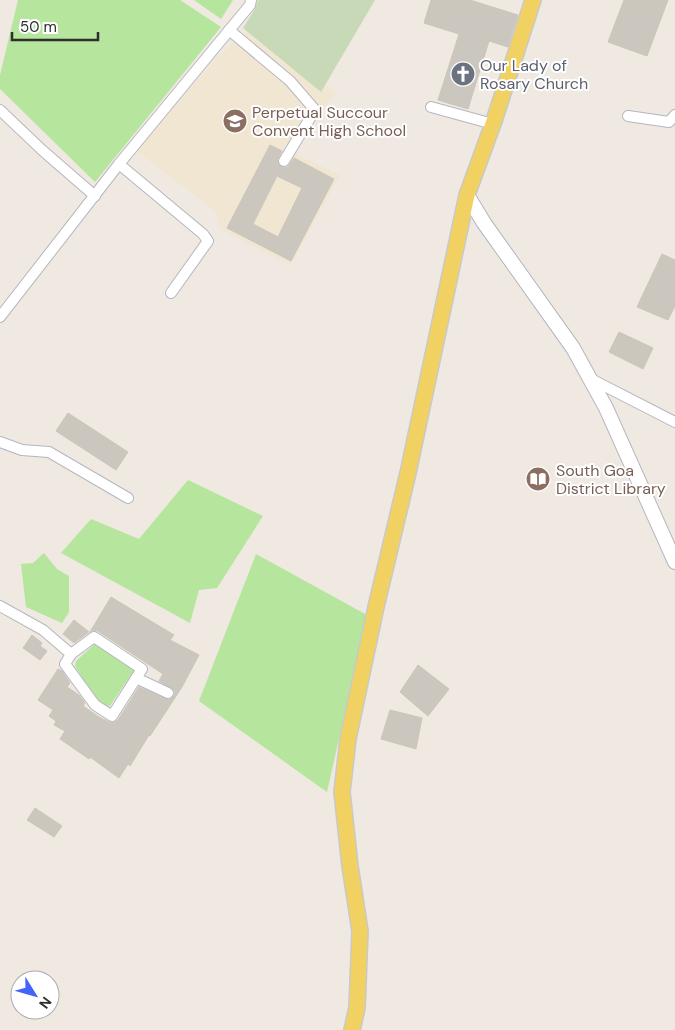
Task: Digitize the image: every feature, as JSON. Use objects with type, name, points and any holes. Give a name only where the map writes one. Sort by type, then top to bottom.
[{"type":"main road","points":[[352,1030],[357,1008],[360,931],[350,866],[342,792],[348,739],[410,463],[467,195],[493,124],[533,0]]},
{"type":"street","points":[[0,317],[119,164],[250,5],[251,0]]},
{"type":"street","points":[[229,30],[290,81],[314,110],[284,161]]},
{"type":"street","points":[[431,107],[493,124]]},
{"type":"street","points":[[0,110],[95,196]]},
{"type":"street","points":[[628,116],[669,122],[675,115]]},
{"type":"street","points":[[119,164],[208,240],[171,292]]},
{"type":"street","points":[[467,195],[484,223],[573,348],[606,408],[675,562]]},
{"type":"street","points":[[589,378],[675,422]]},
{"type":"street","points":[[0,442],[22,450],[50,452],[128,498]]},
{"type":"street","points":[[0,606],[43,630],[71,654]]},
{"type":"street","points":[[94,637],[142,669],[112,716],[95,705],[65,664],[71,654],[94,637]]},
{"type":"street","points":[[136,678],[168,693]]},
{"type":"shaded area","name":"Perpetual Succour Convent High School","points":[[248,29],[336,93],[283,148],[340,175],[291,265],[220,229],[217,212],[135,150],[216,59]]},
{"type":"green space","points":[[18,0],[180,0],[221,27],[95,182],[0,89],[0,75]]},
{"type":"green space","points":[[194,0],[233,0],[221,19]]},
{"type":"green space","points":[[258,0],[375,0],[321,92],[243,28],[255,9]]},
{"type":"green space","points":[[188,480],[263,516],[217,588],[199,590],[190,623],[61,553],[91,519],[139,539]]},
{"type":"green space","points":[[44,553],[57,569],[69,576],[69,612],[62,623],[26,607],[21,564],[33,563]]},
{"type":"green space","points":[[256,554],[367,615],[327,792],[199,701]]},
{"type":"green space","points":[[97,642],[135,669],[109,707],[97,703],[75,666],[76,661]]},
{"type":"building","name":"Our Lady of Rosary Church","points":[[431,0],[470,0],[518,15],[508,47],[489,41],[468,109],[438,100],[459,34],[424,23]]},
{"type":"building","points":[[624,0],[668,0],[647,56],[608,42]]},
{"type":"building","points":[[270,145],[282,151],[277,160],[281,167],[288,167],[294,158],[334,179],[291,261],[227,228]],"holes":[[[277,176],[302,188],[278,237],[253,224]]]},
{"type":"building","points":[[662,254],[675,260],[675,306],[668,320],[637,307]]},
{"type":"building","points":[[619,332],[653,348],[643,369],[609,352]]},
{"type":"building","points":[[68,413],[128,452],[116,470],[56,431]]},
{"type":"building","points":[[111,597],[174,635],[170,640],[199,655],[182,687],[130,766],[128,764],[119,778],[90,757],[89,759],[60,739],[65,731],[54,725],[56,721],[49,716],[53,710],[38,700],[58,669],[62,671],[70,683],[67,687],[79,695],[85,703],[83,706],[111,723],[118,720],[139,687],[169,700],[174,696],[175,692],[173,689],[159,681],[163,674],[98,631],[93,630],[90,632]]},
{"type":"building","points":[[74,620],[89,632],[74,643],[63,634]]},
{"type":"building","points":[[32,635],[42,643],[40,646],[47,651],[40,660],[23,648]]},
{"type":"building","points":[[418,665],[449,689],[428,716],[400,692]]},
{"type":"building","points":[[390,710],[422,718],[416,749],[381,739]]},
{"type":"building","points":[[35,808],[62,826],[54,837],[27,820]]},
{"type":"place","name":"Our Lady of Rosary Church","points":[[463,74]]},
{"type":"place","name":"Perpetual Succour Convent High School","points":[[235,121]]},
{"type":"place","name":"South Goa District Library","points":[[538,479]]}]
